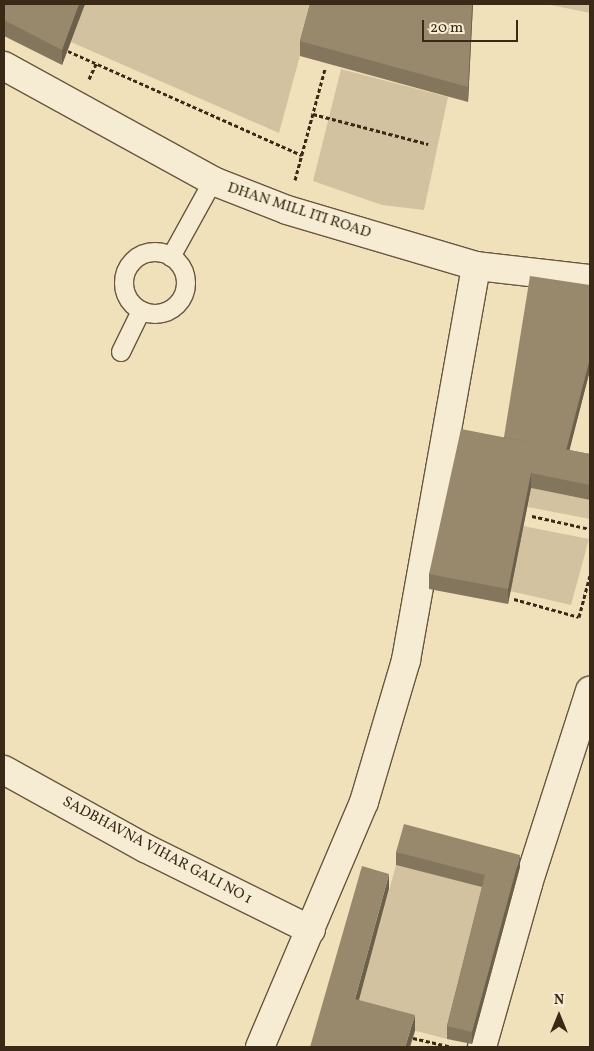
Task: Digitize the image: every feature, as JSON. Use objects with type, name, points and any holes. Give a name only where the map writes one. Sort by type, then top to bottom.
[{"type":"street","name":"DHAN MILL ITI ROAD","points":[[4,66],[213,181],[287,210],[476,266],[590,279]]},
{"type":"street","points":[[260,1047],[364,802],[406,660],[476,266]]},
{"type":"street","points":[[482,1047],[528,884],[590,691]]},
{"type":"street","name":"SADBHAVNA VIHAR GALI NO 1","points":[[4,770],[145,848],[311,930]]},
{"type":"lane","points":[[171,257],[213,181]]},
{"type":"lane","points":[[162,253],[171,257],[184,273],[186,283],[179,303],[162,313],[141,311],[127,297],[124,277],[128,268],[134,260],[147,254],[162,253]]},
{"type":"lane","points":[[121,352],[141,311]]},
{"type":"path","points":[[68,50],[302,155]]},
{"type":"path","points":[[287,210],[325,69]]},
{"type":"path","points":[[313,114],[428,144]]},
{"type":"path","points":[[532,516],[590,529]]},
{"type":"path","points":[[514,599],[579,617],[590,575]]},
{"type":"path","points":[[413,1038],[451,1047]]},
{"type":"shaded area","points":[[85,4],[314,4],[279,133],[71,42]]},
{"type":"shaded area","points":[[546,4],[590,4],[590,13]]},
{"type":"shaded area","points":[[341,69],[448,97],[424,210],[382,205],[313,181]]},
{"type":"shaded area","points":[[531,488],[590,500],[590,519],[528,507]]},
{"type":"shaded area","points":[[523,526],[589,539],[571,605],[510,591]]},
{"type":"shaded area","points":[[396,865],[485,887],[447,1039],[355,1015]]},
{"type":"building","points":[[4,4],[79,4],[62,50],[4,20]]},
{"type":"building","points":[[310,4],[472,4],[468,87],[300,41]]},
{"type":"building","points":[[530,276],[590,285],[590,358],[566,450],[504,437]]},
{"type":"building","points":[[461,429],[590,454],[590,485],[531,473],[508,589],[429,574]]},
{"type":"building","points":[[404,824],[520,855],[472,1032],[447,1026],[485,875],[396,852]]},
{"type":"building","points":[[362,866],[389,874],[355,999],[415,1015],[405,1047],[310,1047]]}]
